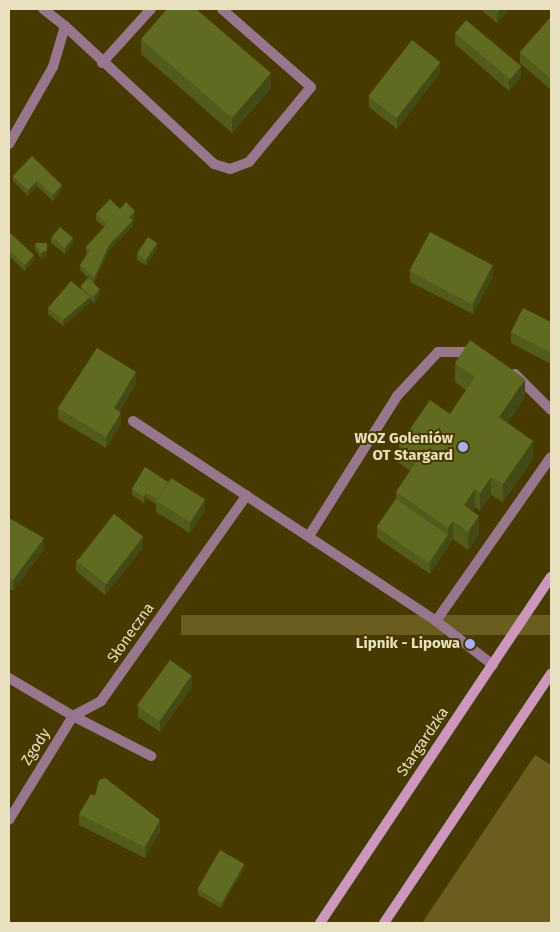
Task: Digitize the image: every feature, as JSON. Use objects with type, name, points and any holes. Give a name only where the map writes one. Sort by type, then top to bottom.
[{"type":"main road","name":"Stargardzka","points":[[320,923],[551,577]]},
{"type":"main road","points":[[384,923],[551,674]]},
{"type":"street","points":[[43,9],[65,26],[102,63],[214,164],[230,169],[249,162],[311,87],[222,9]]},
{"type":"street","points":[[102,63],[151,9]]},
{"type":"street","points":[[9,144],[53,68],[65,26]]},
{"type":"street","points":[[309,536],[397,396],[438,352],[484,352]]},
{"type":"street","points":[[508,368],[531,385],[551,410]]},
{"type":"street","points":[[133,421],[436,621],[493,665]]},
{"type":"street","points":[[436,621],[551,457]]},
{"type":"street","name":"Słoneczna","points":[[73,716],[101,701],[247,495]]},
{"type":"street","points":[[9,678],[73,716],[151,756]]},
{"type":"street","name":"Zgody","points":[[9,820],[73,716]]},
{"type":"shaded area","points":[[181,615],[551,615],[551,635],[181,635]]},
{"type":"shaded area","points":[[535,755],[551,765],[551,923],[422,923]]},
{"type":"building","points":[[167,9],[196,9],[271,73],[232,118],[141,39]]},
{"type":"building","points":[[551,17],[551,79],[520,52]]},
{"type":"building","points":[[466,20],[521,66],[510,79],[455,33]]},
{"type":"building","points":[[412,40],[440,62],[397,118],[368,96]]},
{"type":"building","points":[[32,156],[62,185],[53,195],[37,181],[28,190],[13,176]]},
{"type":"building","points":[[110,199],[120,209],[126,202],[135,211],[129,218],[133,220],[109,245],[94,278],[80,265],[90,251],[86,247],[107,224],[96,214]]},
{"type":"building","points":[[60,227],[73,238],[65,248],[52,237]]},
{"type":"building","points":[[9,232],[34,255],[25,265],[9,250]]},
{"type":"building","points":[[430,232],[493,265],[472,304],[409,271]]},
{"type":"building","points":[[148,237],[157,243],[146,260],[137,254]]},
{"type":"building","points":[[35,243],[47,243],[47,250],[41,253]]},
{"type":"building","points":[[88,278],[100,289],[92,297],[80,286]]},
{"type":"building","points":[[71,281],[90,297],[63,320],[48,308]]},
{"type":"building","points":[[523,308],[551,322],[551,353],[511,332]]},
{"type":"building","name":"WOZ Goleniów OT Stargard","points":[[470,340],[525,379],[499,417],[533,441],[503,484],[491,477],[480,493],[475,489],[464,505],[479,516],[468,532],[453,521],[448,528],[396,492],[418,459],[399,445],[430,400],[450,414],[475,377],[455,363]]},
{"type":"building","points":[[97,348],[136,372],[114,408],[121,413],[106,437],[58,408]]},
{"type":"building","points":[[145,467],[168,482],[157,499],[146,493],[144,497],[132,489]]},
{"type":"building","points":[[171,478],[205,499],[191,522],[157,501]]},
{"type":"building","points":[[396,499],[448,535],[428,563],[376,527]]},
{"type":"building","points":[[114,514],[143,537],[106,584],[77,561]]},
{"type":"building","points":[[9,518],[44,538],[13,580],[9,577]]},
{"type":"building","points":[[170,660],[192,676],[159,721],[137,705]]},
{"type":"building","points":[[105,778],[160,820],[145,847],[79,814],[91,794],[95,796],[99,780]]},
{"type":"building","points":[[220,850],[244,864],[222,903],[198,889]]},
{"type":"place","name":"WOZ Goleniów OT Stargard","points":[[463,447]]},
{"type":"place","name":"Lipnik - Lipowa","points":[[470,644]]}]
